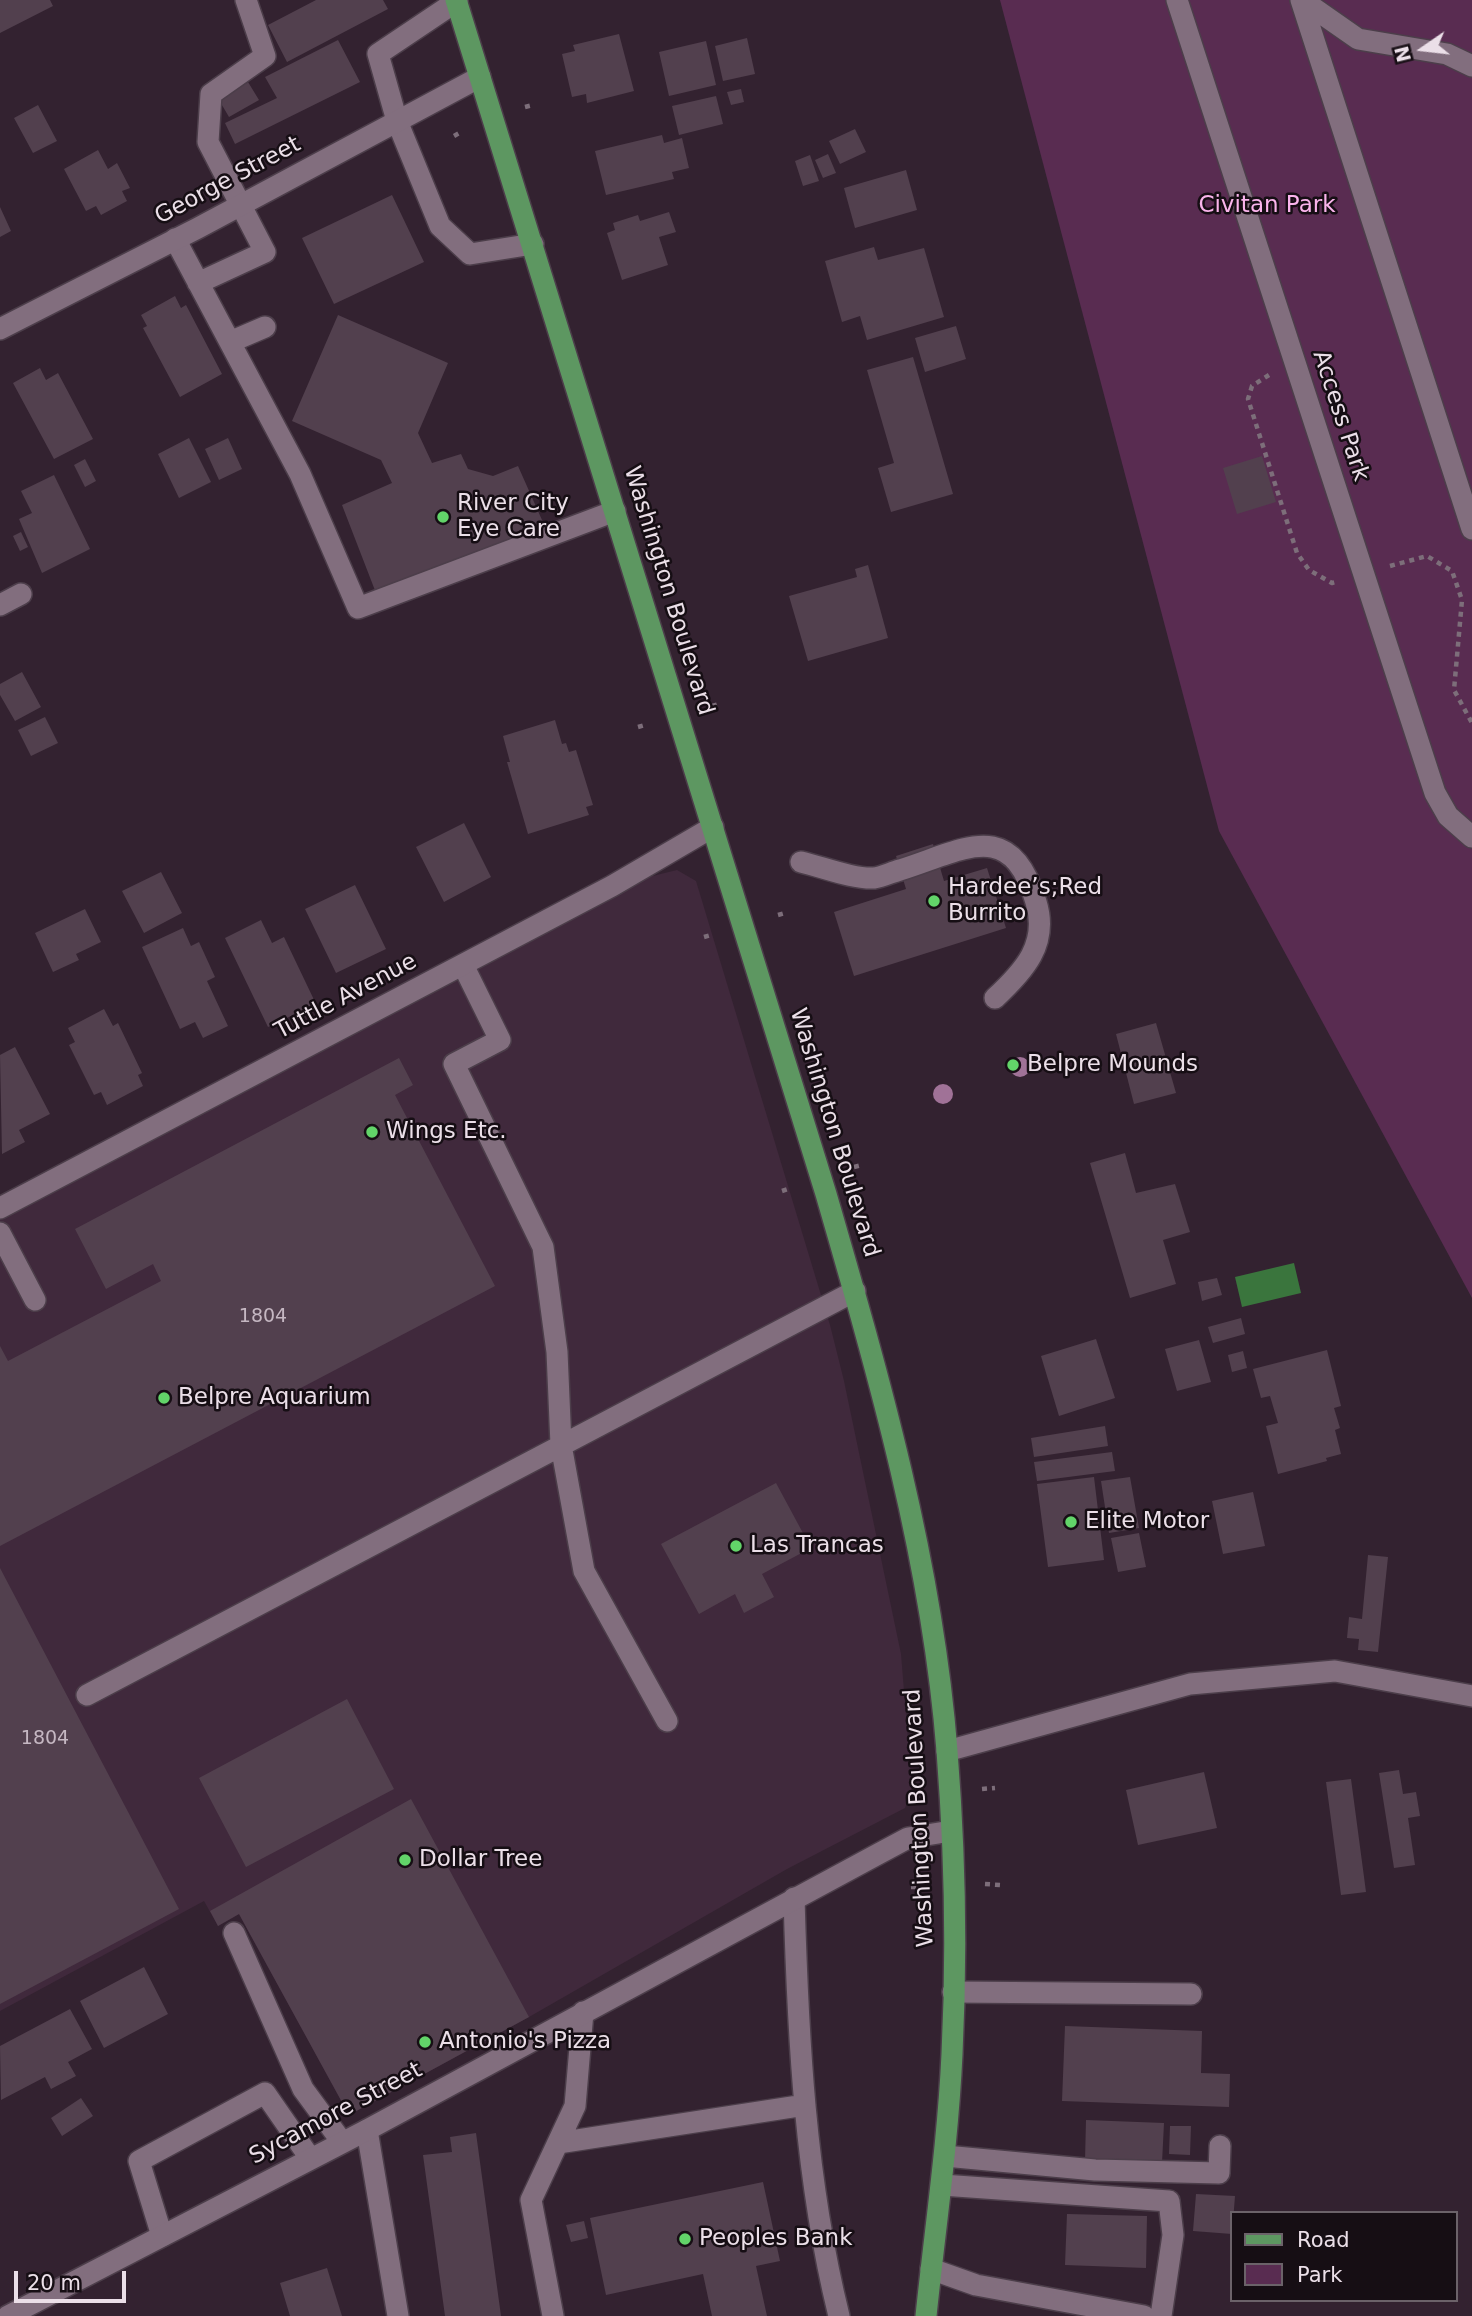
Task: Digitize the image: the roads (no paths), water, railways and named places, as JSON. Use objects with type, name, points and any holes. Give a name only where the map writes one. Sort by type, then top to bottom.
[{"type":"main road","name":"Washington Boulevard","points":[[457,0],[855,1291],[880,1380],[912,1514],[934,1641],[947,1751],[954,1886],[953,2054],[945,2156],[926,2316]]},
{"type":"street","points":[[198,283],[265,252],[208,142],[211,94],[265,56],[246,0]]},
{"type":"street","points":[[457,0],[378,54],[397,121],[440,226],[470,254],[533,244]]},
{"type":"street","name":"Access Park","points":[[1177,0],[1435,793],[1448,816],[1472,837]]},
{"type":"street","points":[[1301,0],[1357,39],[1447,54],[1472,66]]},
{"type":"street","points":[[1301,0],[1472,529]]},
{"type":"street","name":"George Street","points":[[0,329],[480,77]]},
{"type":"street","points":[[175,239],[300,474],[358,608],[615,511]]},
{"type":"street","points":[[230,342],[265,327]]},
{"type":"street","points":[[0,605],[21,594]]},
{"type":"street","name":"Tuttle Avenue","points":[[0,1208],[612,886],[713,827]]},
{"type":"street","points":[[801,862],[875,878],[976,846],[995,845],[1013,855],[1028,875],[1041,919],[1038,945],[1021,973],[995,998]]},
{"type":"street","points":[[463,965],[500,1040],[454,1065],[543,1247],[557,1352],[561,1445],[584,1571],[667,1721]]},
{"type":"street","points":[[0,1233],[35,1300]]},
{"type":"street","points":[[87,1695],[855,1291]]},
{"type":"street","points":[[947,1751],[1190,1684],[1335,1671],[1472,1696]]},
{"type":"street","name":"Sycamore Street","points":[[8,2316],[366,2130],[908,1838],[951,1831]]},
{"type":"street","points":[[794,1898],[799,2061],[827,2269],[839,2316]]},
{"type":"street","points":[[234,1933],[303,2089],[342,2142]]},
{"type":"street","points":[[953,1992],[1191,1994]]},
{"type":"street","points":[[553,2316],[531,2200],[575,2106],[583,2012]]},
{"type":"street","points":[[162,2236],[139,2161],[265,2093],[310,2158]]},
{"type":"street","points":[[558,2143],[805,2105]]},
{"type":"street","points":[[366,2130],[398,2316]]},
{"type":"street","points":[[945,2156],[1095,2170],[1219,2173],[1220,2146]]},
{"type":"street","points":[[942,2185],[1169,2201],[1173,2235],[1161,2316]]},
{"type":"street","points":[[931,2269],[976,2285],[1144,2316]]},
{"type":"place","name":"River City Eye Care","points":[[443,517]]},
{"type":"place","name":"Hardee’s;Red Burrito","points":[[934,901]]},
{"type":"place","name":"Belpre Mounds","points":[[1013,1065]]},
{"type":"place","name":"Wings Etc.","points":[[372,1132]]},
{"type":"place","name":"Belpre Aquarium","points":[[164,1398]]},
{"type":"place","name":"Elite Motor","points":[[1071,1522]]},
{"type":"place","name":"Las Trancas","points":[[736,1546]]},
{"type":"place","name":"Dollar Tree","points":[[405,1860]]},
{"type":"place","name":"Antonio's Pizza","points":[[425,2042]]},
{"type":"place","name":"Peoples Bank","points":[[685,2239]]},
{"type":"park label","name":"Civitan Park","points":[[1267,206]]}]
